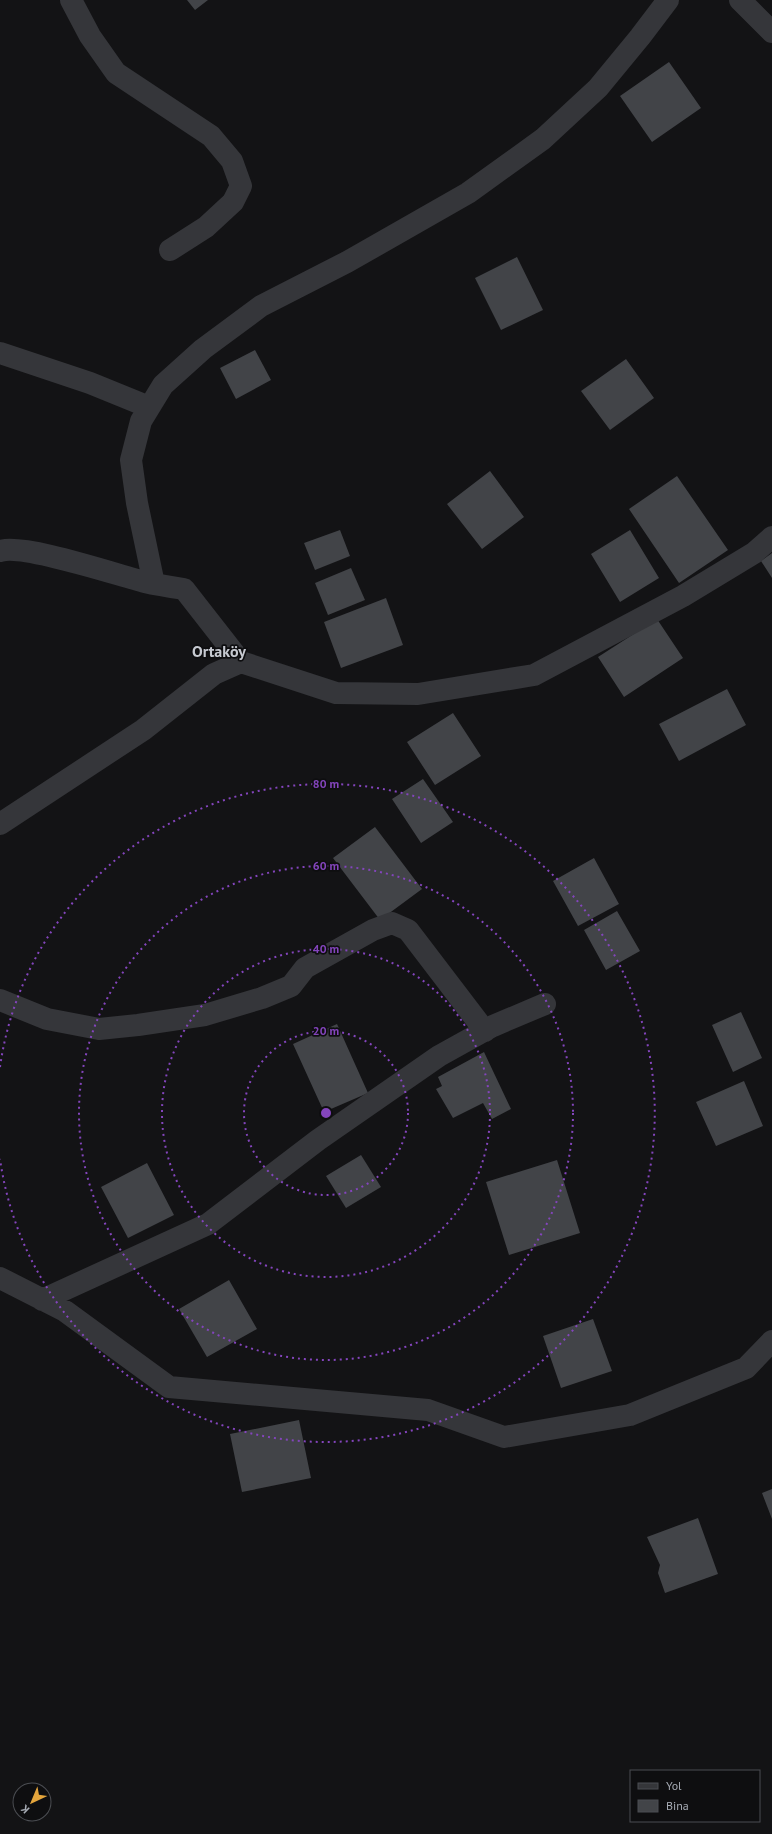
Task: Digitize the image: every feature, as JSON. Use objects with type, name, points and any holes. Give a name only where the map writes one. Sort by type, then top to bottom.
[{"type":"street","points":[[71,0],[90,36],[116,73],[211,136],[232,160],[241,186],[233,202],[206,227],[170,250]]},
{"type":"street","points":[[154,584],[137,502],[131,460],[141,421],[162,384],[203,349],[261,306],[347,262],[468,193],[543,139],[598,88],[668,0]]},
{"type":"street","points":[[740,0],[772,32]]},
{"type":"street","points":[[0,353],[90,383],[149,407]]},
{"type":"street","points":[[0,551],[7,548],[50,556],[154,584],[184,589],[240,662],[336,693],[418,694],[534,675],[683,596],[754,553],[772,537]]},
{"type":"street","points":[[0,824],[143,730],[214,674],[240,662]]},
{"type":"street","points":[[0,1000],[46,1019],[99,1029],[138,1026],[205,1015],[262,998],[291,986],[305,968],[374,930],[392,923],[408,930],[485,1030]]},
{"type":"street","points":[[42,1300],[208,1224],[318,1140],[439,1056],[485,1030],[545,1004]]},
{"type":"street","points":[[0,1278],[65,1311],[169,1388],[428,1410],[504,1437],[630,1415],[746,1368],[772,1341]]},
{"type":"building","points":[[187,0],[208,0],[195,10]]},
{"type":"building","points":[[669,62],[701,108],[652,142],[620,96]]},
{"type":"building","points":[[517,257],[543,310],[501,330],[475,278]]},
{"type":"building","points":[[255,350],[271,380],[236,399],[220,368]]},
{"type":"building","points":[[626,359],[654,398],[610,430],[581,391]]},
{"type":"building","points":[[490,471],[524,517],[482,549],[447,504]]},
{"type":"building","points":[[677,476],[728,550],[679,583],[629,509]]},
{"type":"building","points":[[340,530],[350,556],[315,570],[304,543]]},
{"type":"building","points":[[630,530],[659,578],[620,602],[591,554]]},
{"type":"building","points":[[772,553],[772,578],[761,561]]},
{"type":"building","points":[[351,568],[365,600],[328,615],[315,583]]},
{"type":"building","points":[[386,598],[403,645],[341,668],[324,622]]},
{"type":"building","points":[[657,619],[683,658],[624,697],[598,657]]},
{"type":"building","points":[[727,689],[746,725],[679,761],[659,724]]},
{"type":"building","points":[[453,713],[481,756],[435,785],[407,742]]},
{"type":"building","points":[[423,779],[453,822],[421,843],[392,799]]},
{"type":"building","points":[[375,827],[422,889],[380,920],[333,858]]},
{"type":"building","points":[[594,858],[619,904],[578,926],[553,881]]},
{"type":"building","points":[[617,911],[640,951],[606,970],[584,930]]},
{"type":"building","points":[[741,1012],[762,1058],[733,1072],[712,1025]]},
{"type":"building","points":[[337,1024],[368,1093],[324,1112],[293,1044]]},
{"type":"building","points":[[484,1052],[511,1109],[492,1119],[483,1103],[453,1118],[436,1089],[442,1086],[438,1077]]},
{"type":"building","points":[[744,1081],[763,1126],[716,1146],[696,1102]]},
{"type":"building","points":[[361,1155],[381,1187],[346,1208],[326,1176]]},
{"type":"building","points":[[557,1160],[580,1233],[509,1255],[486,1182]]},
{"type":"building","points":[[147,1163],[174,1215],[128,1238],[101,1187]]},
{"type":"building","points":[[229,1280],[257,1329],[207,1357],[179,1309]]},
{"type":"building","points":[[593,1319],[612,1371],[561,1388],[543,1336]]},
{"type":"building","points":[[299,1420],[311,1478],[242,1492],[230,1434]]},
{"type":"building","points":[[772,1489],[772,1519],[762,1493]]},
{"type":"building","points":[[698,1518],[718,1574],[665,1593],[658,1573],[660,1565],[647,1537]]},
{"type":"district","name":"Ortaköy","points":[[219,651]]}]
